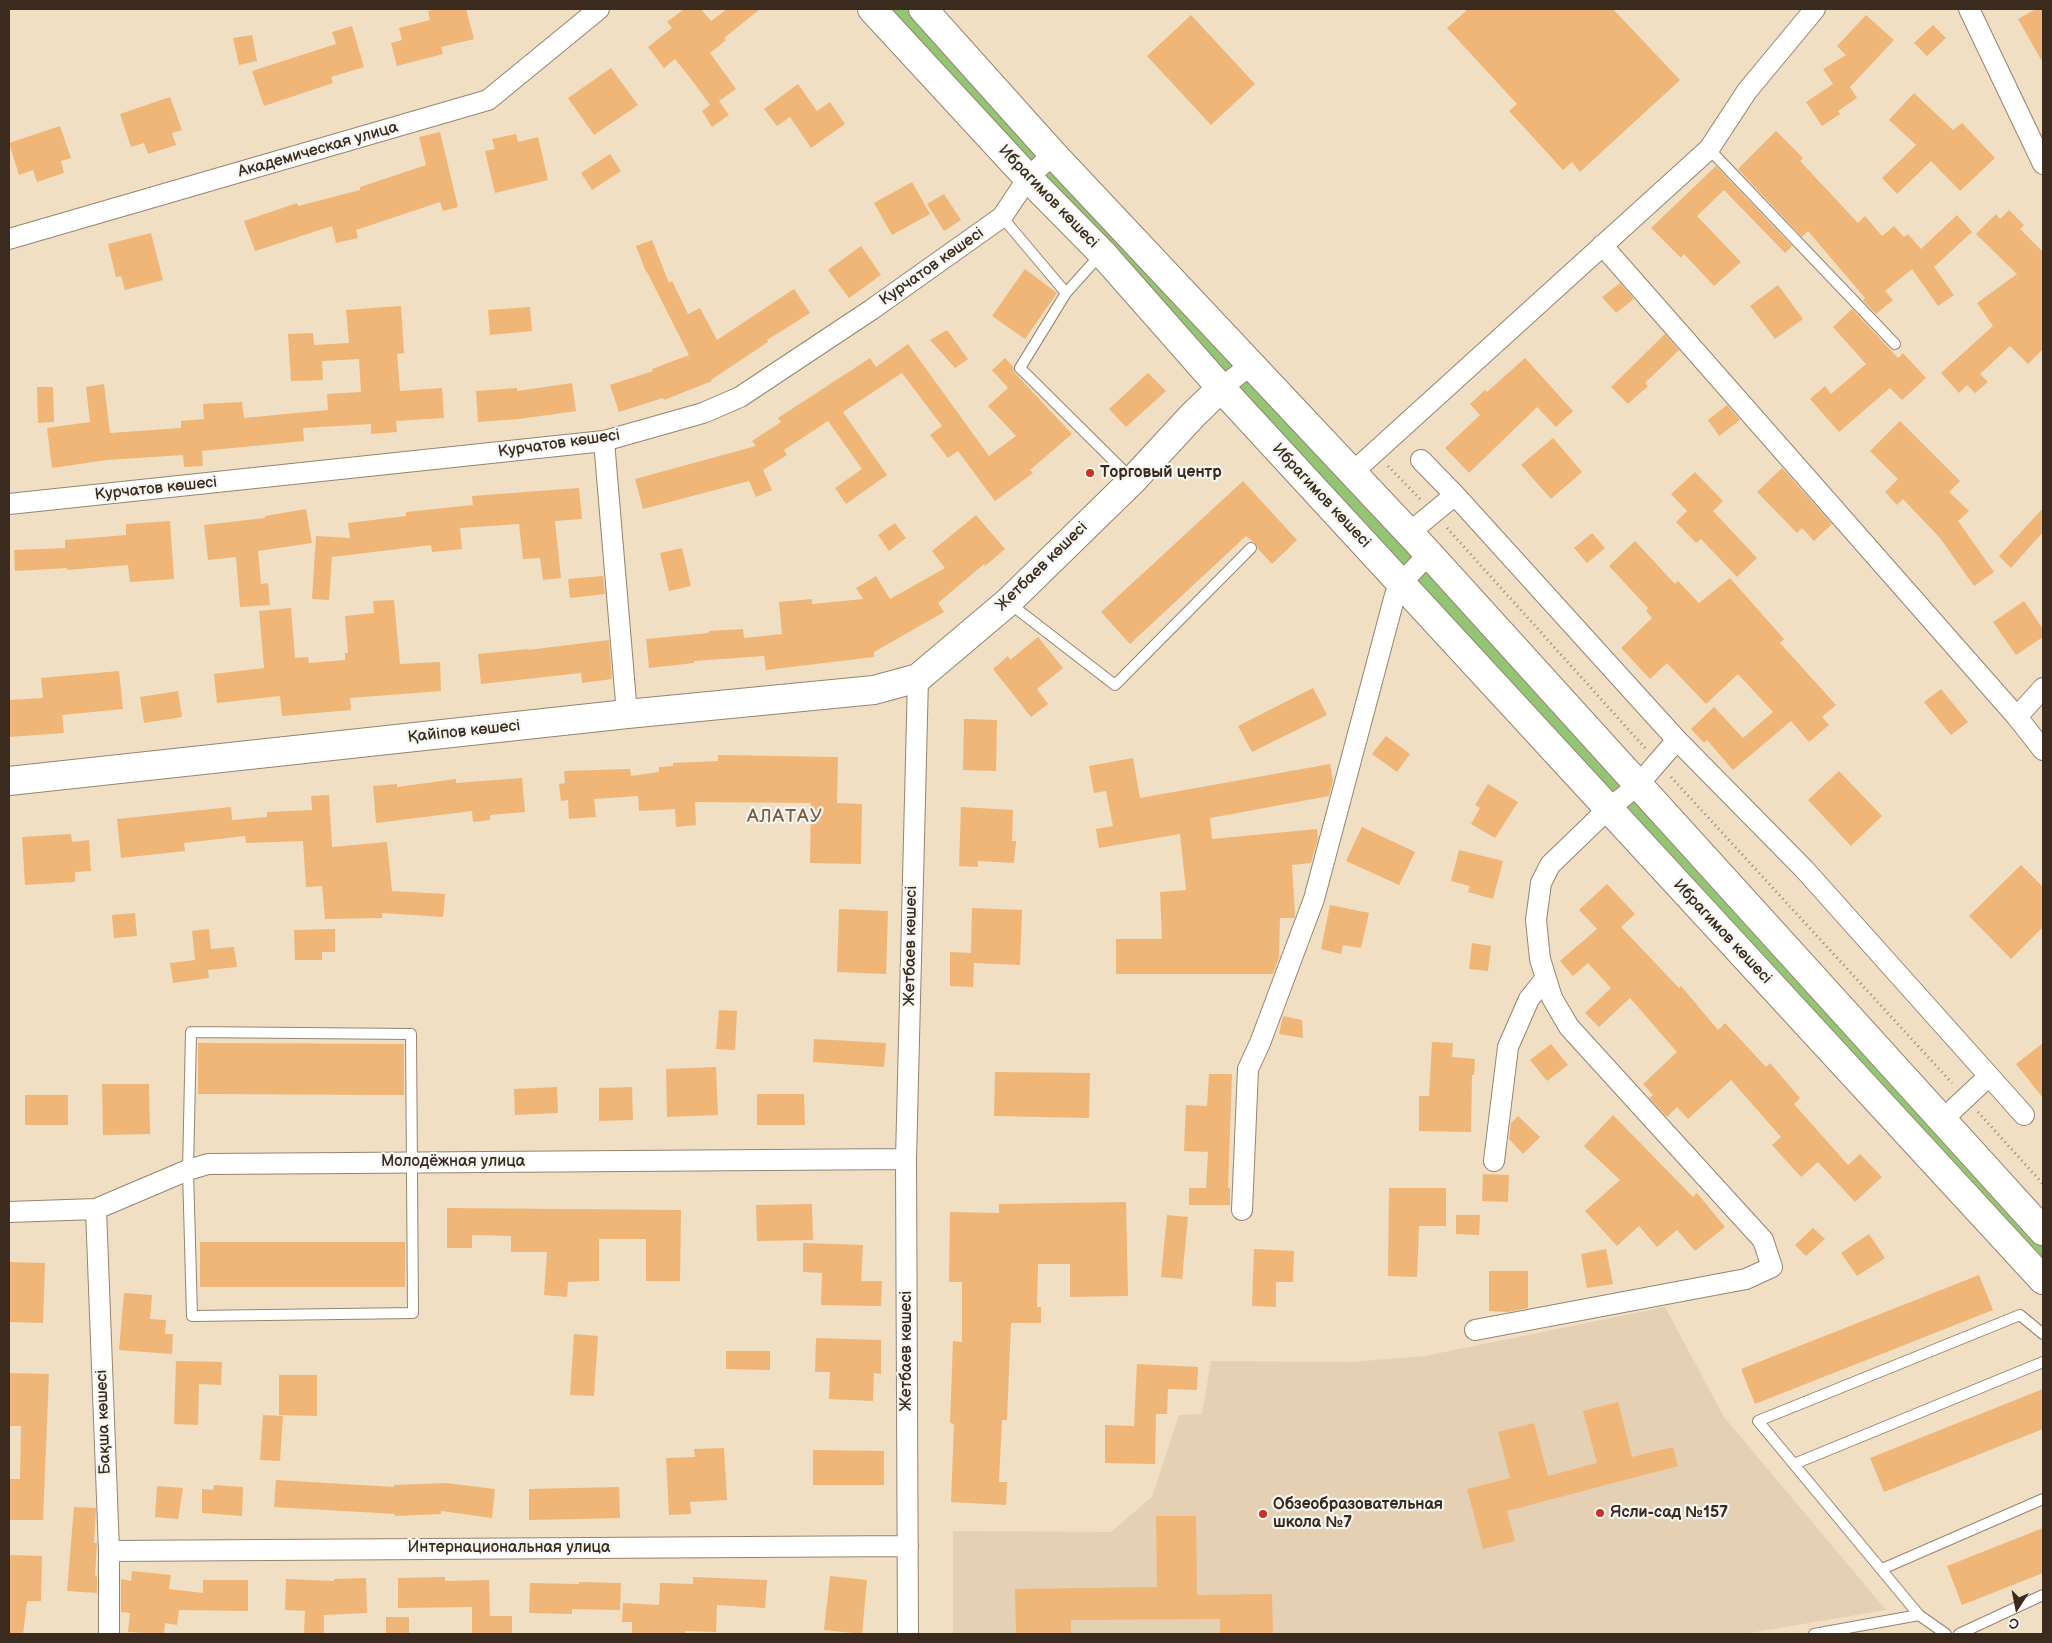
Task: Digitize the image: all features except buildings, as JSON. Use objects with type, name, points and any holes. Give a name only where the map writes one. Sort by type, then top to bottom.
[{"type":"street","name":"Академическая улица","points":[[9,239],[488,100],[600,9]]},
{"type":"street","name":"Ибрагимов көшесі","points":[[872,9],[1028,178],[1102,253],[1221,388],[2043,1280]]},
{"type":"street","name":"Ибрагимов көшесі","points":[[924,9],[1053,154],[1429,554],[1637,786],[2043,1231]]},
{"type":"street","points":[[1353,472],[1709,149],[1747,92],[1815,9]]},
{"type":"street","points":[[1968,9],[2043,164]]},
{"type":"street","name":"Курчатов көшесі","points":[[9,504],[604,441],[703,413],[740,397],[871,310],[1002,217],[1028,178],[1053,154]]},
{"type":"street","points":[[1602,245],[2017,717],[2043,750]]},
{"type":"street","points":[[1221,388],[1252,364]]},
{"type":"street","name":"Жетбаев көшесі","points":[[908,1634],[906,1159],[918,678],[1008,602],[1133,480],[1193,415],[1221,388]]},
{"type":"street","points":[[604,441],[627,714]]},
{"type":"street","points":[[1421,460],[1677,740],[1805,870],[2024,1115]]},
{"type":"street","points":[[1409,533],[1455,495]]},
{"type":"street","points":[[1242,1210],[1248,1069],[1260,1043],[1314,899],[1395,594],[1402,583],[1429,554]]},
{"type":"street","name":"Қайіпов көшесі","points":[[9,781],[627,714],[874,690],[918,678]]},
{"type":"street","points":[[2017,717],[2043,688]]},
{"type":"street","points":[[1475,1330],[1746,1280],[1772,1267],[1763,1240],[1569,1027],[1552,998],[1540,959],[1536,920],[1541,883],[1550,865],[1608,809],[1637,786],[1677,740]]},
{"type":"street","points":[[1494,1161],[1508,1048],[1529,998],[1546,979]]},
{"type":"street","points":[[1942,1120],[1989,1076]]},
{"type":"street","name":"Молодёжная улица","points":[[9,1212],[96,1209],[188,1170],[208,1164],[906,1159]]},
{"type":"street","name":"Бақша көшесі","points":[[96,1209],[109,1551],[109,1634]]},
{"type":"street","name":"Интернациональная улица","points":[[109,1551],[908,1546]]},
{"type":"lane","points":[[1709,149],[1895,344]]},
{"type":"lane","points":[[1002,217],[1066,293]]},
{"type":"lane","points":[[1102,253],[1066,293],[1020,368],[1133,480]]},
{"type":"lane","points":[[1008,602],[1115,685],[1251,548]]},
{"type":"lane","points":[[191,1032],[411,1034],[412,1162],[413,1313],[192,1316],[188,1170],[191,1032]]},
{"type":"lane","points":[[1946,1634],[1919,1614],[1758,1421],[2020,1315],[2043,1334]]},
{"type":"lane","points":[[1794,1464],[2043,1362]]},
{"type":"lane","points":[[1882,1569],[2043,1499]]},
{"type":"lane","points":[[1960,1634],[2043,1595]]},
{"type":"lane","points":[[1814,1634],[1919,1614]]},
{"type":"path","points":[[1375,452],[1434,513],[1657,762],[2043,1184]]},
{"type":"shaded area","points":[[1665,1307],[1724,1417],[1886,1610],[1743,1634],[953,1634],[953,1531],[1111,1532],[1152,1497],[1179,1415],[1202,1414],[1211,1361],[1351,1362],[1425,1356]]},
{"type":"green space","points":[[876,9],[913,9],[1050,154],[1029,174]]},
{"type":"green space","points":[[1053,157],[1246,364],[1224,380],[1032,177]]},
{"type":"green space","points":[[1252,368],[1423,555],[1403,574],[1228,386]]},
{"type":"green space","points":[[1429,559],[2043,1235],[2043,1276],[1407,580]]},
{"type":"place","name":"Торговый центр","points":[[1090,473]]},
{"type":"place","name":"Ясли-сад №157","points":[[1600,1513]]},
{"type":"place","name":"Обзеобразовательная школа №7","points":[[1263,1514]]},
{"type":"district","name":"АЛАТАУ","points":[[785,817]]}]
